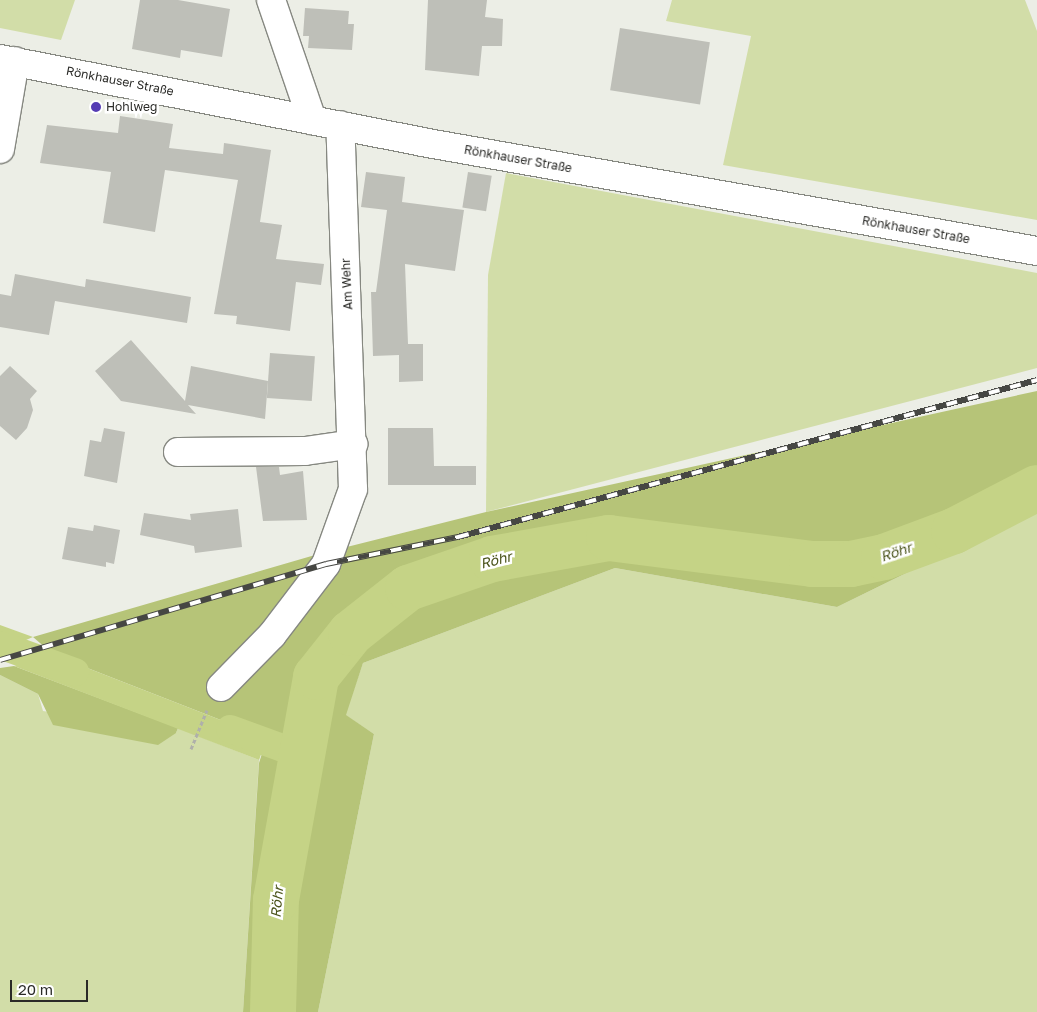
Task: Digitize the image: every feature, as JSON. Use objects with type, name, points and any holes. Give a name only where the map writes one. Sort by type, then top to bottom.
[{"type":"main road","points":[[271,0],[312,120]]},
{"type":"main road","points":[[0,149],[7,60]]},
{"type":"main road","name":"Rönkhauser Straße","points":[[7,60],[312,120],[1037,251]]},
{"type":"main road","name":"Am Wehr","points":[[215,697],[272,635],[326,564],[353,489],[354,444],[340,125]]},
{"type":"main road","points":[[178,452],[304,451],[354,444]]},
{"type":"path","points":[[191,749],[215,697]]},
{"type":"shaded area","points":[[0,0],[75,0],[61,40],[0,28]]},
{"type":"shaded area","points":[[672,0],[1025,0],[1037,31],[1037,220],[723,165],[751,36],[666,21]]},
{"type":"shaded area","points":[[506,173],[1037,273],[1037,368],[486,512],[488,275]]},
{"type":"shaded area","points":[[1037,391],[1037,509],[837,607],[615,568],[363,663],[346,715],[374,734],[318,1012],[243,1012],[259,763],[267,738],[54,655],[33,637],[315,555],[486,512]]},
{"type":"shaded area","points":[[1037,509],[1037,1012],[318,1012],[374,734],[345,715],[363,663],[615,568],[837,607]]},
{"type":"shaded area","points":[[0,625],[33,637],[0,651]]},
{"type":"shaded area","points":[[54,655],[267,738],[259,760],[14,666]]},
{"type":"shaded area","points":[[14,666],[178,728],[176,733],[158,745],[53,725],[38,694],[0,675],[0,668]]},
{"type":"shaded area","points":[[0,675],[38,694],[43,711],[176,733],[178,728],[259,760],[243,1012],[0,1012]]},
{"type":"building","points":[[140,0],[178,0],[230,9],[222,57],[181,50],[180,58],[132,49]]},
{"type":"building","points":[[428,0],[487,0],[485,17],[503,19],[502,46],[482,46],[479,76],[425,70]]},
{"type":"building","points":[[305,8],[349,11],[348,24],[354,24],[352,50],[308,48],[309,36],[303,36]]},
{"type":"building","points":[[620,28],[710,42],[700,104],[610,90]]},
{"type":"building","points":[[120,116],[173,124],[169,148],[223,154],[224,143],[271,150],[260,222],[282,225],[276,259],[324,264],[321,285],[296,282],[290,331],[236,324],[237,316],[214,314],[238,180],[165,170],[155,232],[103,223],[111,172],[40,163],[47,125],[118,133]]},
{"type":"building","points":[[366,172],[405,177],[402,202],[464,210],[455,271],[405,264],[408,344],[423,344],[423,381],[399,382],[399,355],[373,356],[371,292],[376,292],[387,210],[361,207]]},
{"type":"building","points":[[468,172],[492,176],[486,211],[462,208]]},
{"type":"building","points":[[15,274],[85,287],[86,279],[191,297],[187,323],[55,301],[49,335],[0,327],[0,294],[11,296]]},
{"type":"building","points":[[131,340],[185,401],[191,366],[268,381],[265,419],[188,405],[196,414],[121,401],[95,371]]},
{"type":"building","points":[[270,353],[315,356],[312,401],[267,398]]},
{"type":"building","points":[[10,366],[37,391],[30,399],[33,410],[27,428],[16,440],[0,426],[0,376]]},
{"type":"building","points":[[104,428],[125,432],[117,483],[84,476],[90,440],[101,442]]},
{"type":"building","points":[[388,428],[433,428],[434,466],[476,466],[476,485],[388,485]]},
{"type":"building","points":[[256,467],[279,467],[280,475],[303,471],[307,520],[263,521]]},
{"type":"building","points":[[238,509],[242,547],[195,553],[194,546],[140,535],[144,513],[191,520],[190,514]]},
{"type":"building","points":[[94,525],[120,530],[114,564],[106,562],[106,567],[62,559],[68,527],[93,531]]},
{"type":"waterway","name":"Röhr","points":[[273,1012],[276,900],[316,677],[351,633],[408,588],[492,559],[609,538],[812,564],[851,564],[884,557],[954,531],[1037,488]]},
{"type":"waterway","points":[[0,645],[75,672]]},
{"type":"waterway","points":[[230,729],[299,754]]},
{"type":"railway","points":[[0,660],[326,564],[458,537],[1037,380]]},
{"type":"place","name":"Hohlweg","points":[[96,107]]}]
